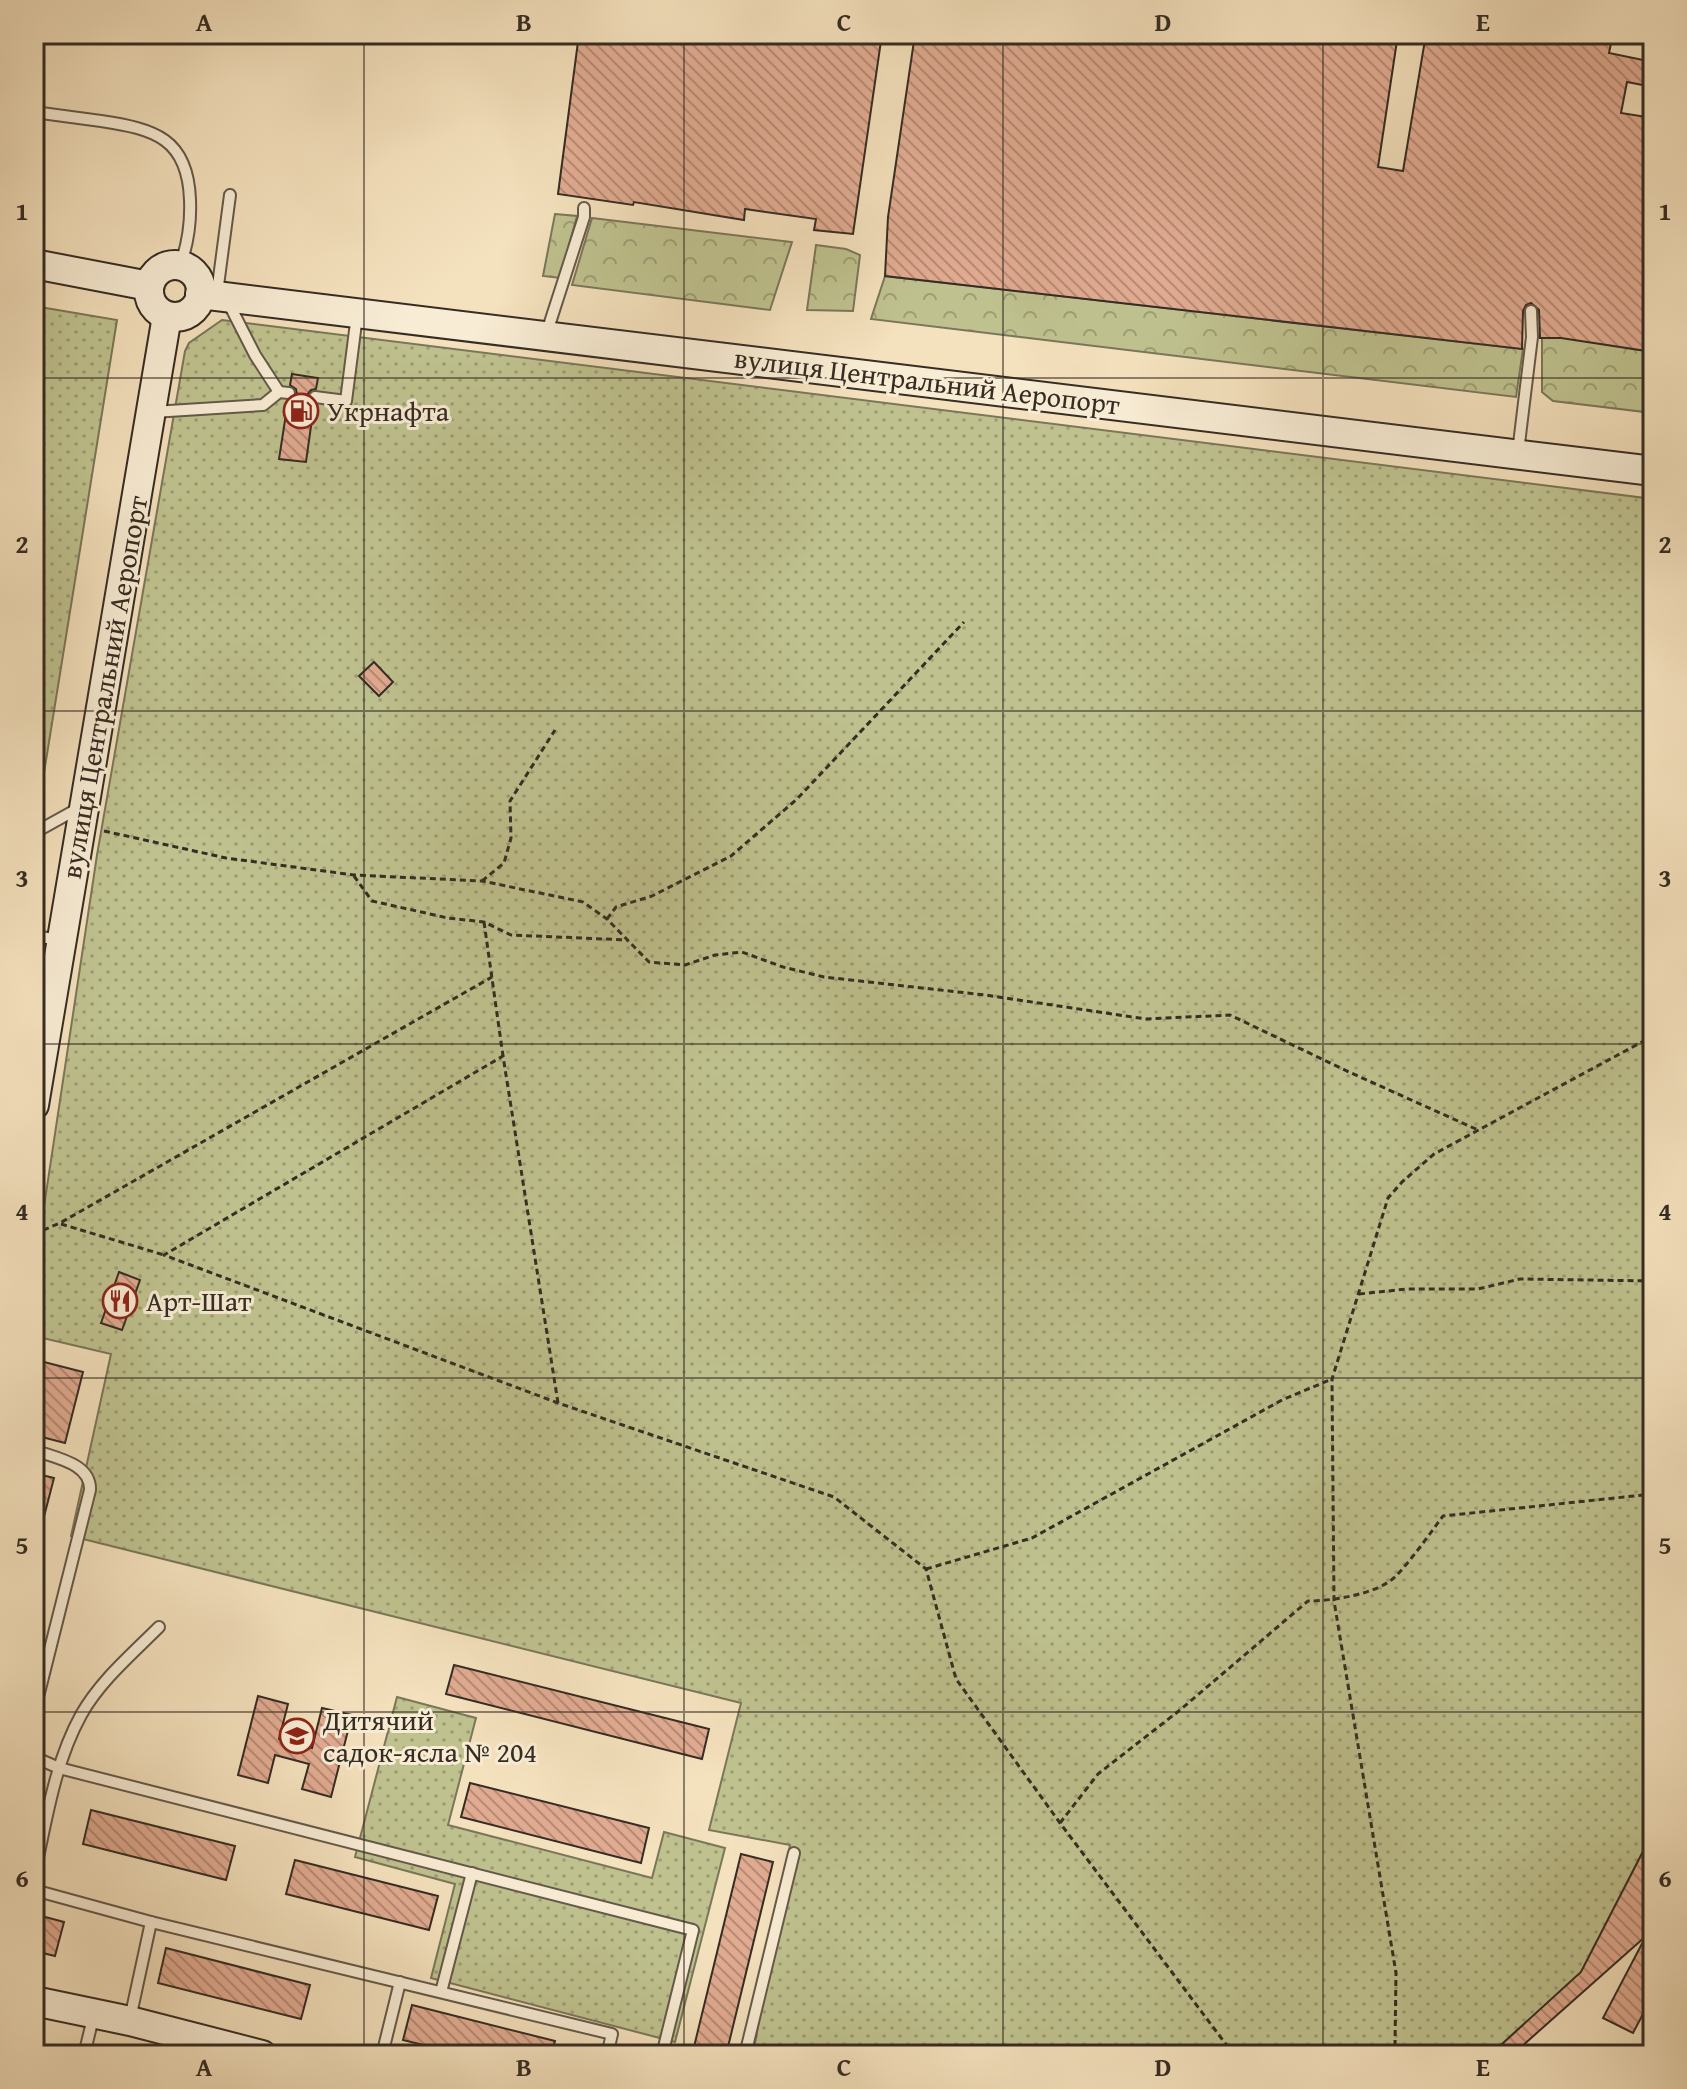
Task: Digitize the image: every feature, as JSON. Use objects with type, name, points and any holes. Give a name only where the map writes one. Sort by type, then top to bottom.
[{"type":"main road","points":[[34,264],[149,286]]},
{"type":"main road","points":[[166,266],[180,266],[191,271],[214,295],[198,302],[186,314],[167,316],[151,302],[149,286],[166,266]]},
{"type":"main road","name":"вулиця Центральний Аеропорт","points":[[214,295],[1653,471]]},
{"type":"main road","name":"вулиця Центральний Аеропорт","points":[[34,1105],[48,938],[82,816],[167,316]]},
{"type":"main road","points":[[34,2001],[130,2021],[262,2055]]},
{"type":"lane","points":[[34,112],[139,127],[171,144],[180,155],[190,186],[191,218],[180,266]]},
{"type":"lane","points":[[151,413],[263,405],[284,393],[214,295],[230,195]]},
{"type":"lane","points":[[546,335],[584,217],[584,208]]},
{"type":"lane","points":[[1518,454],[1532,337],[1531,311]]},
{"type":"lane","points":[[315,397],[346,401],[357,313]]},
{"type":"lane","points":[[34,833],[82,816]]},
{"type":"lane","points":[[34,1450],[84,1469],[91,1479],[34,1713]]},
{"type":"lane","points":[[34,1876],[59,1768],[81,1714],[117,1668],[159,1627]]},
{"type":"lane","points":[[34,1757],[59,1768],[693,1930],[663,2050]]},
{"type":"lane","points":[[745,2055],[794,1853]]},
{"type":"lane","points":[[441,1992],[472,1873]]},
{"type":"lane","points":[[34,1890],[151,1922],[612,2034],[607,2055]]},
{"type":"lane","points":[[130,2021],[151,1922]]},
{"type":"lane","points":[[382,2055],[400,1982]]},
{"type":"lane","points":[[84,2055],[94,2013]]},
{"type":"path","points":[[607,919],[616,907],[652,896],[731,856],[797,799],[964,622]]},
{"type":"path","points":[[482,881],[504,863],[511,838],[510,801],[555,730]]},
{"type":"path","points":[[82,816],[226,858],[354,875],[482,881],[583,902],[607,919],[649,962],[685,965],[715,955],[742,952],[824,977],[985,995],[1146,1019],[1230,1015],[1478,1130]]},
{"type":"path","points":[[354,875],[372,901],[448,918],[484,922],[511,935],[628,940]]},
{"type":"path","points":[[484,922],[558,1403]]},
{"type":"path","points":[[34,1234],[60,1223],[492,977]]},
{"type":"path","points":[[1395,2046],[1396,1973],[1334,1601],[1332,1379],[1388,1198],[1402,1182],[1434,1154],[1653,1036]]},
{"type":"path","points":[[164,1255],[503,1056]]},
{"type":"path","points":[[60,1223],[164,1255],[558,1403],[834,1497],[926,1569],[956,1679],[1234,2055]]},
{"type":"path","points":[[1359,1294],[1407,1289],[1478,1289],[1520,1279],[1653,1281]]},
{"type":"path","points":[[926,1569],[1032,1538],[1282,1400],[1332,1379]]},
{"type":"path","points":[[1060,1823],[1098,1774],[1180,1710],[1308,1601],[1334,1601],[1355,1596],[1394,1579],[1443,1516],[1653,1494]]},
{"type":"path","points":[[663,2050],[702,2055]]},
{"type":"green space","points":[[555,214],[577,216],[560,278],[543,276]]},
{"type":"green space","points":[[592,218],[792,242],[770,310],[572,285]]},
{"type":"green space","points":[[816,245],[846,249],[860,255],[853,311],[807,310]]},
{"type":"green space","points":[[885,276],[1523,349],[1516,397],[871,319]]},
{"type":"green space","points":[[34,306],[117,320],[34,835]]},
{"type":"green space","points":[[222,320],[1653,499],[1653,1832],[1581,1972],[1490,2055],[753,2055],[790,1845],[709,1830],[741,1703],[71,1536],[111,1354],[34,1336],[34,1273],[97,855],[185,351],[189,343]]},
{"type":"green space","points":[[1561,337],[1653,352],[1653,413],[1553,401],[1542,392],[1542,338]]},
{"type":"green space","points":[[397,1697],[476,1718],[448,1825],[652,1878],[664,1832],[725,1848],[675,2042],[431,1978],[455,1884],[355,1857]]},
{"type":"building","points":[[579,34],[882,34],[853,234],[814,230],[816,219],[745,209],[744,220],[634,202],[633,205],[558,194]]},
{"type":"building","points":[[915,34],[1398,34],[1378,167],[1403,171],[1426,34],[1613,34],[1609,53],[1653,62],[1653,87],[1627,82],[1621,113],[1653,118],[1653,352],[1561,338],[1540,338],[1539,310],[1531,303],[1523,311],[1522,349],[885,276],[888,217]]},
{"type":"building","points":[[292,374],[318,378],[316,389],[307,395],[308,401],[314,405],[306,462],[279,459],[288,401],[297,395],[296,389],[290,385]]},
{"type":"building","points":[[374,662],[393,682],[379,696],[359,676]]},
{"type":"building","name":"Арт-Шат","points":[[119,1272],[140,1280],[122,1330],[101,1323]]},
{"type":"building","points":[[44,1362],[83,1372],[65,1443],[34,1435],[34,1399]]},
{"type":"building","points":[[34,1473],[54,1478],[39,1536],[34,1535]]},
{"type":"building","points":[[454,1665],[709,1729],[702,1759],[446,1694]]},
{"type":"building","points":[[258,1696],[288,1704],[279,1739],[312,1748],[322,1708],[352,1715],[331,1797],[302,1789],[309,1764],[275,1755],[268,1783],[238,1775]]},
{"type":"building","points":[[470,1783],[649,1828],[641,1863],[461,1817]]},
{"type":"building","points":[[91,1810],[235,1846],[226,1880],[83,1844]]},
{"type":"building","points":[[1653,1832],[1653,1995],[1633,2033],[1603,2018],[1646,1936],[1512,2055],[1490,2055],[1581,1972]]},
{"type":"building","points":[[741,1854],[773,1862],[726,2055],[692,2055]]},
{"type":"building","points":[[295,1860],[438,1896],[429,1930],[286,1894]]},
{"type":"building","points":[[34,1914],[64,1922],[55,1956],[34,1951]]},
{"type":"building","points":[[166,1948],[310,1985],[301,2019],[158,1983]]},
{"type":"building","points":[[412,2005],[555,2041],[551,2055],[464,2055],[403,2040]]},
{"type":"place","name":"Укрнафта","points":[[301,411]]},
{"type":"place","name":"Арт-Шат","points":[[120,1301]]},
{"type":"place","name":"Дитячий садок-ясла № 204","points":[[297,1736]]}]
